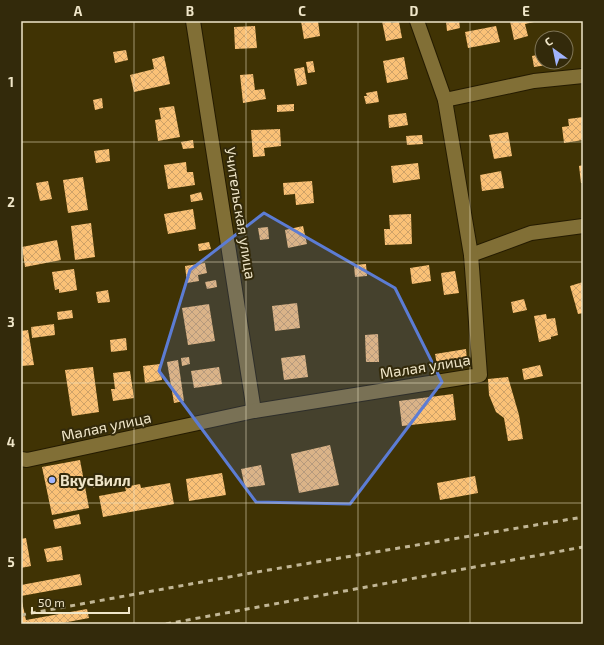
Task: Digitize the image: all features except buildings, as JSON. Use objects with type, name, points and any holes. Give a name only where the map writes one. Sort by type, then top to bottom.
[{"type":"street","name":"Учительская улица","points":[[193,21],[254,411]]},
{"type":"street","name":"Малая улица","points":[[21,459],[27,460],[254,411],[480,375],[471,255],[445,100],[417,21]]},
{"type":"street","points":[[445,100],[534,81],[583,76]]},
{"type":"street","points":[[471,255],[531,233],[583,226]]},
{"type":"highlighted area","points":[[264,213],[395,288],[442,382],[350,504],[256,502],[159,371],[190,270]]},
{"type":"railway","points":[[21,615],[251,573],[583,517]]},
{"type":"railway","points":[[166,624],[583,547]]},
{"type":"place","name":"ВкусВилл","points":[[52,480]]}]
